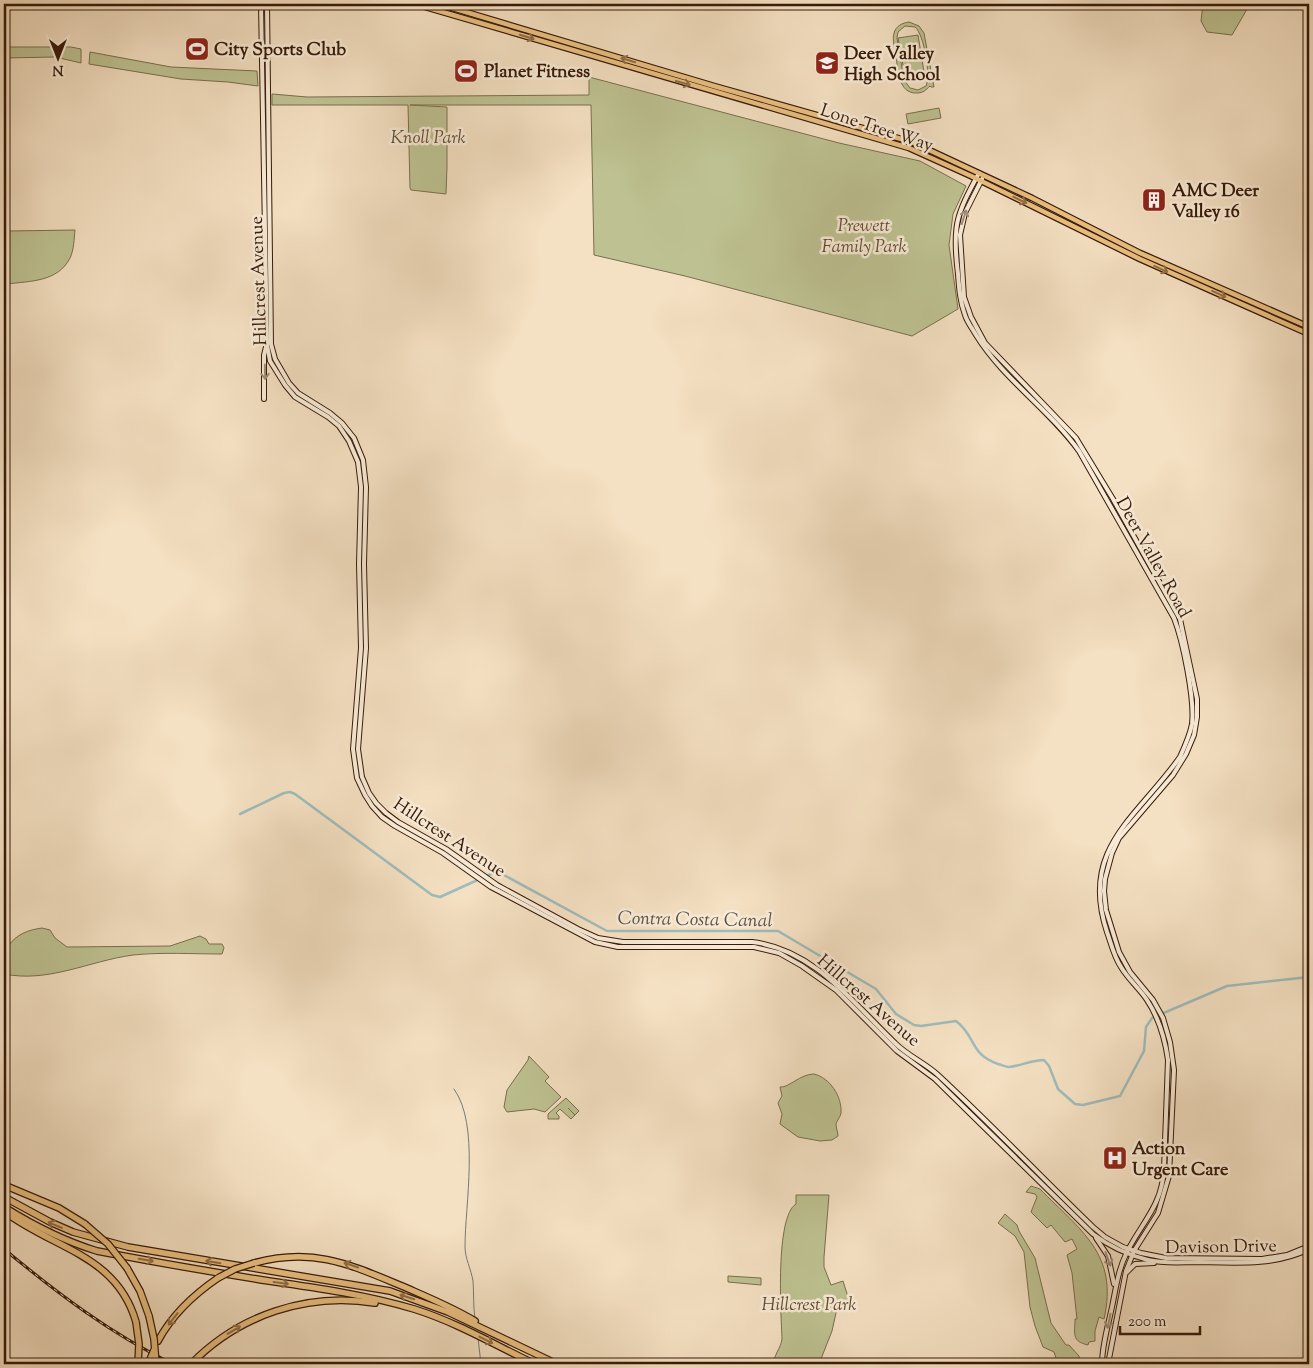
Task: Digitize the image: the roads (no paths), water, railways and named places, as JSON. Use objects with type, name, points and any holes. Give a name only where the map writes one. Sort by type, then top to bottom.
[{"type":"highway","points":[[4,1185],[53,1205],[85,1224],[108,1244],[127,1268],[140,1291],[149,1316],[154,1339],[156,1364]]},
{"type":"highway","points":[[4,1196],[50,1222],[73,1232],[128,1247],[390,1291],[448,1312],[557,1364]]},
{"type":"highway","points":[[4,1208],[48,1232],[97,1251],[387,1301],[442,1319],[535,1364]]},
{"type":"highway","points":[[4,1208],[32,1229],[89,1259],[104,1270],[124,1293],[136,1322],[139,1344],[138,1364]]},
{"type":"highway","points":[[148,1364],[158,1341],[170,1323],[200,1291],[235,1269],[254,1263],[294,1256],[318,1257],[342,1262],[444,1305],[475,1321],[484,1329]]},
{"type":"highway","points":[[193,1362],[220,1339],[247,1322],[276,1310],[306,1302],[332,1300],[363,1301],[392,1306],[430,1318],[442,1319]]},
{"type":"main road","name":"Hillcrest Avenue","points":[[261,4],[266,345],[270,361],[285,385],[295,396],[339,426],[350,441],[358,462],[361,487],[359,564],[361,648],[353,748],[355,770],[360,786],[372,806],[382,817],[395,826],[443,853],[484,882],[585,938],[605,946],[622,948],[754,947],[768,949],[788,957],[836,990],[888,1044],[931,1076],[1093,1234],[1109,1244],[1133,1253]]},
{"type":"main road","name":"Hillcrest Avenue","points":[[267,4],[272,344],[275,359],[289,383],[307,399],[338,418],[349,432],[358,447],[366,474],[364,564],[366,648],[358,749],[360,770],[369,793],[386,813],[398,822],[446,849],[492,881],[578,929],[598,938],[623,942],[752,942],[770,945],[790,953],[814,967],[843,990],[896,1044],[932,1070],[1093,1227],[1128,1251]]},
{"type":"main road","name":"Lone Tree Way","points":[[415,4],[909,148],[1140,259],[1309,334]]},
{"type":"main road","name":"Lone Tree Way","points":[[439,4],[704,83],[912,142],[1140,253],[1309,327]]},
{"type":"main road","name":"Deer Valley Road","points":[[981,175],[976,179],[960,210],[955,231],[954,246],[965,317],[986,351],[1065,433],[1079,451],[1170,609],[1180,634],[1192,704],[1192,725],[1180,757],[1116,836],[1107,852],[1101,871],[1099,890],[1103,920],[1116,958],[1120,966],[1156,1011],[1170,1042],[1174,1070],[1169,1176],[1158,1213],[1133,1253]]},
{"type":"main road","name":"Deer Valley Road","points":[[981,175],[981,181],[965,213],[960,235],[964,297],[971,317],[985,343],[1079,442],[1175,606],[1186,639],[1197,699],[1197,717],[1191,743],[1172,775],[1119,838],[1107,868],[1104,890],[1106,910],[1119,952],[1130,972],[1153,1000],[1156,1011]]},
{"type":"main road","points":[[264,399],[264,355],[266,345]]},
{"type":"main road","name":"Deer Valley Road","points":[[1128,1251],[1154,1206],[1164,1175],[1168,1060],[1160,1019]]},
{"type":"main road","points":[[954,1098],[970,1107]]},
{"type":"main road","points":[[1093,1234],[1108,1256],[1114,1289]]},
{"type":"main road","name":"Davison Drive","points":[[1133,1253],[1166,1258],[1262,1259],[1287,1254],[1309,1246]]},
{"type":"main road","name":"Davison Drive","points":[[1133,1253],[1162,1262],[1274,1261],[1309,1250]]},
{"type":"main road","points":[[1102,1364],[1114,1289],[1128,1251]]},
{"type":"main road","points":[[1108,1364],[1124,1276],[1133,1253]]},
{"type":"main road","points":[[1124,1276],[1135,1264],[1162,1262]]},
{"type":"waterway","name":"Contra Costa Canal","points":[[240,814],[284,793],[290,792],[295,794],[432,895],[440,897],[493,873],[502,874],[607,931],[778,931],[876,989],[896,1014],[914,1025],[921,1026],[956,1021],[963,1027],[982,1055],[1007,1067],[1044,1060],[1049,1066],[1058,1089],[1075,1104],[1083,1105],[1120,1096],[1144,1051],[1146,1027],[1152,1018],[1227,986],[1309,977]]},
{"type":"waterway","points":[[454,1089],[462,1104],[467,1123],[469,1143],[465,1247],[473,1281],[475,1319]]},
{"type":"waterway","points":[[478,1338],[481,1364]]},
{"type":"railway","points":[[4,1249],[85,1312],[128,1340],[173,1364]]},
{"type":"place","name":"City Sports Club","points":[[197,49]]},
{"type":"place","name":"Deer Valley High School","points":[[827,63]]},
{"type":"place","name":"Planet Fitness","points":[[466,71]]},
{"type":"place","name":"AMC Deer Valley 16","points":[[1154,200]]},
{"type":"place","name":"Action Urgent Care","points":[[1115,1158]]},
{"type":"park label","name":"Knoll Park","points":[[428,137]]},
{"type":"park label","name":"Prewett Family Park","points":[[864,235]]},
{"type":"park label","name":"Hillcrest Park","points":[[809,1304]]}]
